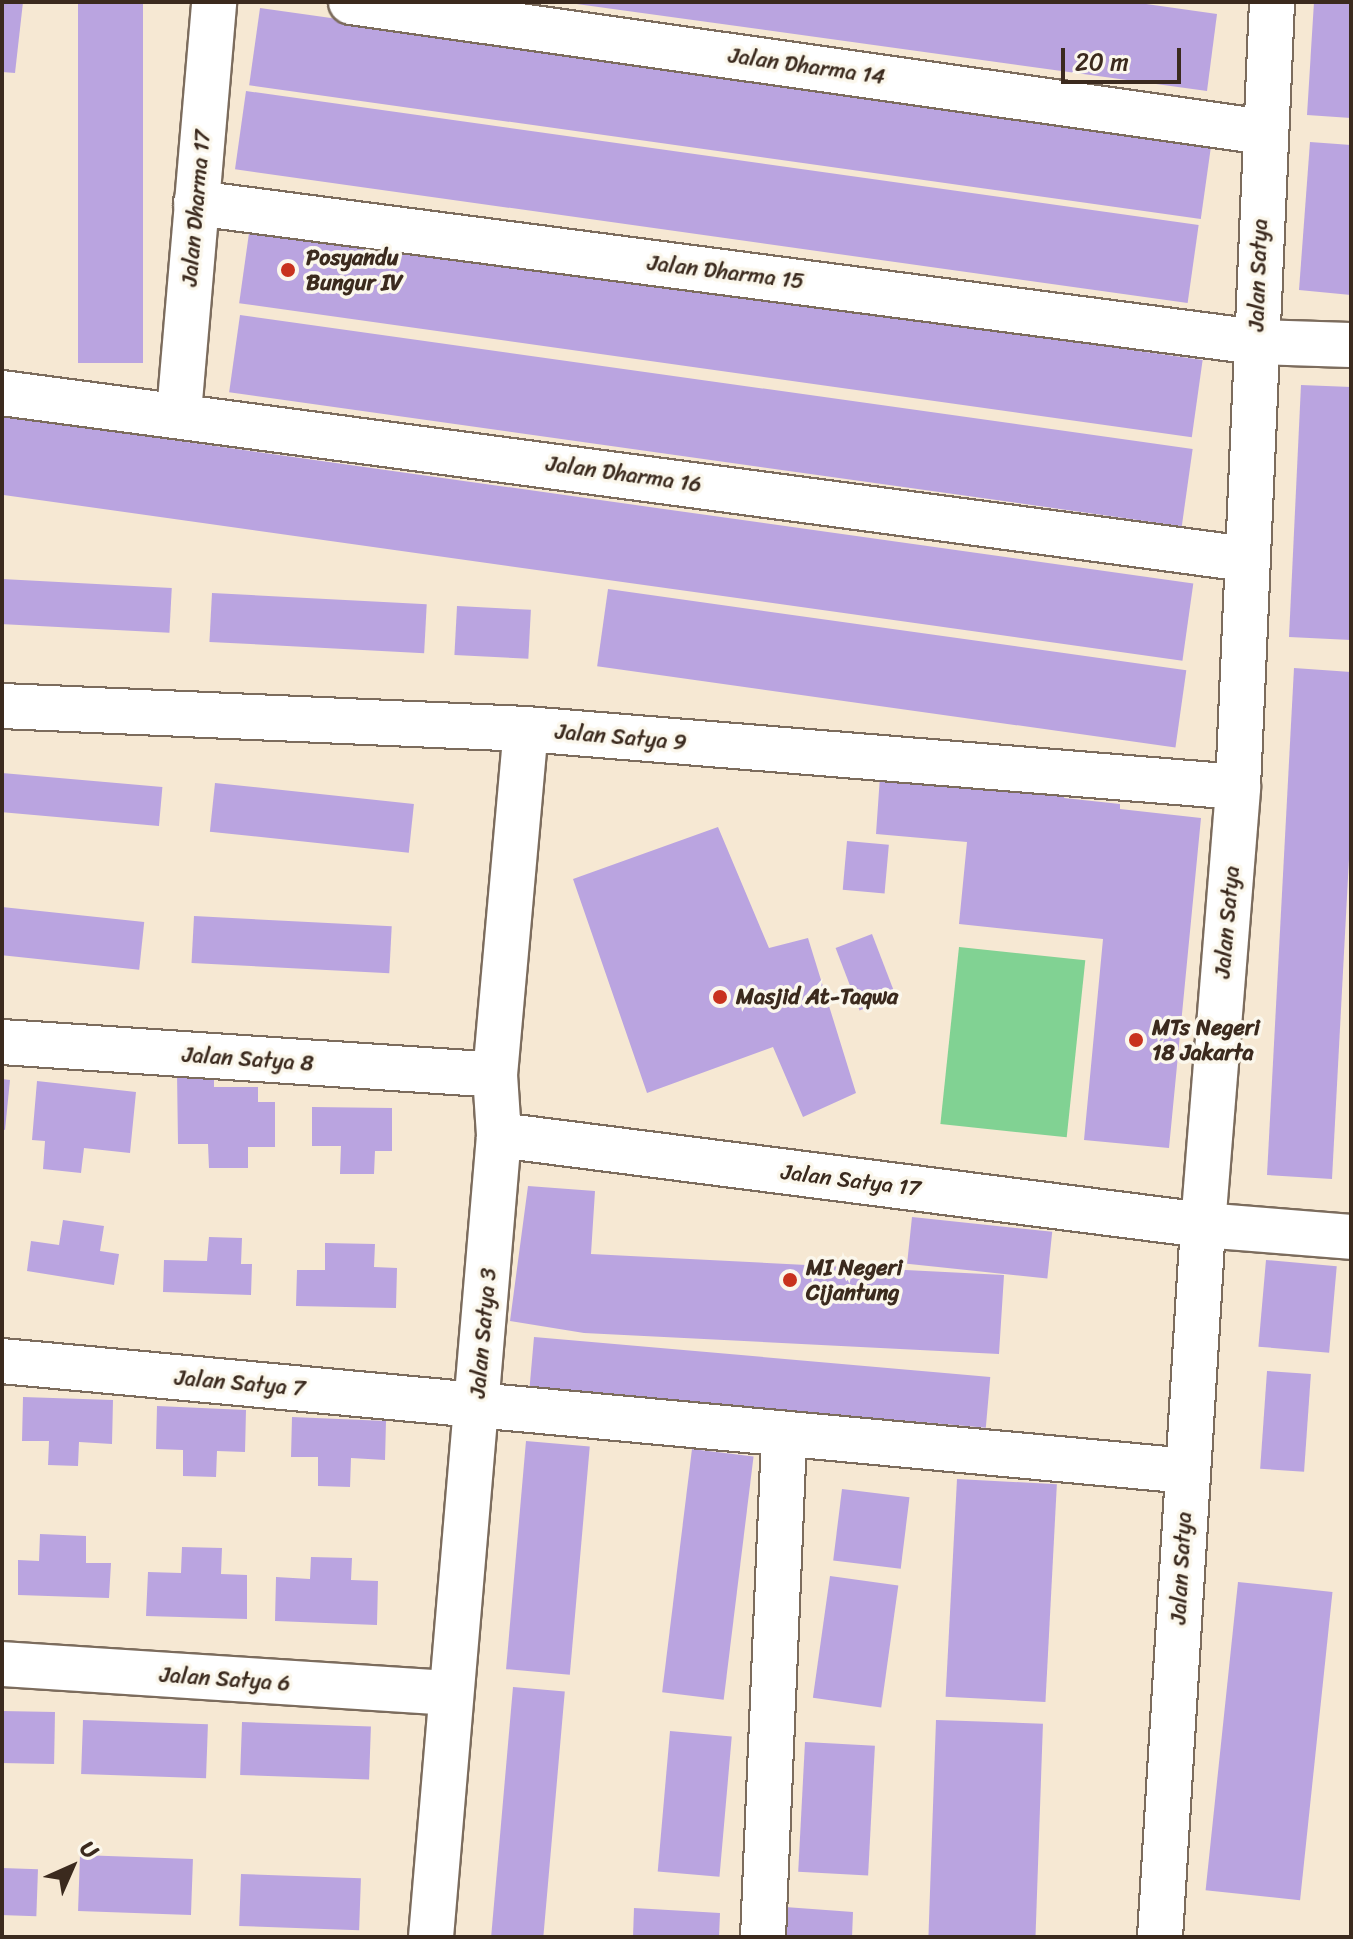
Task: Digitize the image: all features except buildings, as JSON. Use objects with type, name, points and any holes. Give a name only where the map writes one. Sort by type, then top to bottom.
[{"type":"street","name":"Jalan Dharma 17","points":[[179,413],[214,2]]},
{"type":"street","name":"Jalan Dharma 14","points":[[351,2],[1264,132]]},
{"type":"street","name":"Jalan Satya","points":[[1160,1937],[1203,1225],[1238,787],[1272,2]]},
{"type":"street","name":"Jalan Dharma 15","points":[[196,203],[1256,342],[1351,345]]},
{"type":"street","name":"Jalan Dharma 16","points":[[2,393],[179,413],[1246,559]]},
{"type":"street","name":"Jalan Satya 9","points":[[2,706],[526,729],[1238,787]]},
{"type":"street","name":"Jalan Satya 3","points":[[431,1937],[449,1693],[499,1135],[495,1075],[526,729]]},
{"type":"street","name":"Jalan Satya 8","points":[[2,1042],[495,1075]]},
{"type":"street","name":"Jalan Satya 17","points":[[499,1135],[1203,1225],[1351,1237]]},
{"type":"street","name":"Jalan Satya 7","points":[[2,1361],[784,1437],[1187,1471]]},
{"type":"street","points":[[763,1937],[784,1437]]},
{"type":"street","name":"Jalan Satya 6","points":[[2,1664],[449,1693]]},
{"type":"green space","points":[[959,947],[1085,960],[1067,1137],[940,1124]]},
{"type":"place","name":"Posyandu Bungur IV","points":[[288,270]]},
{"type":"place","name":"Masjid At-Taqwa","points":[[720,997]]},
{"type":"place","name":"MTs Negeri 18 Jakarta","points":[[1136,1040]]},
{"type":"place","name":"MI Negeri Cijantung","points":[[790,1280]]}]
